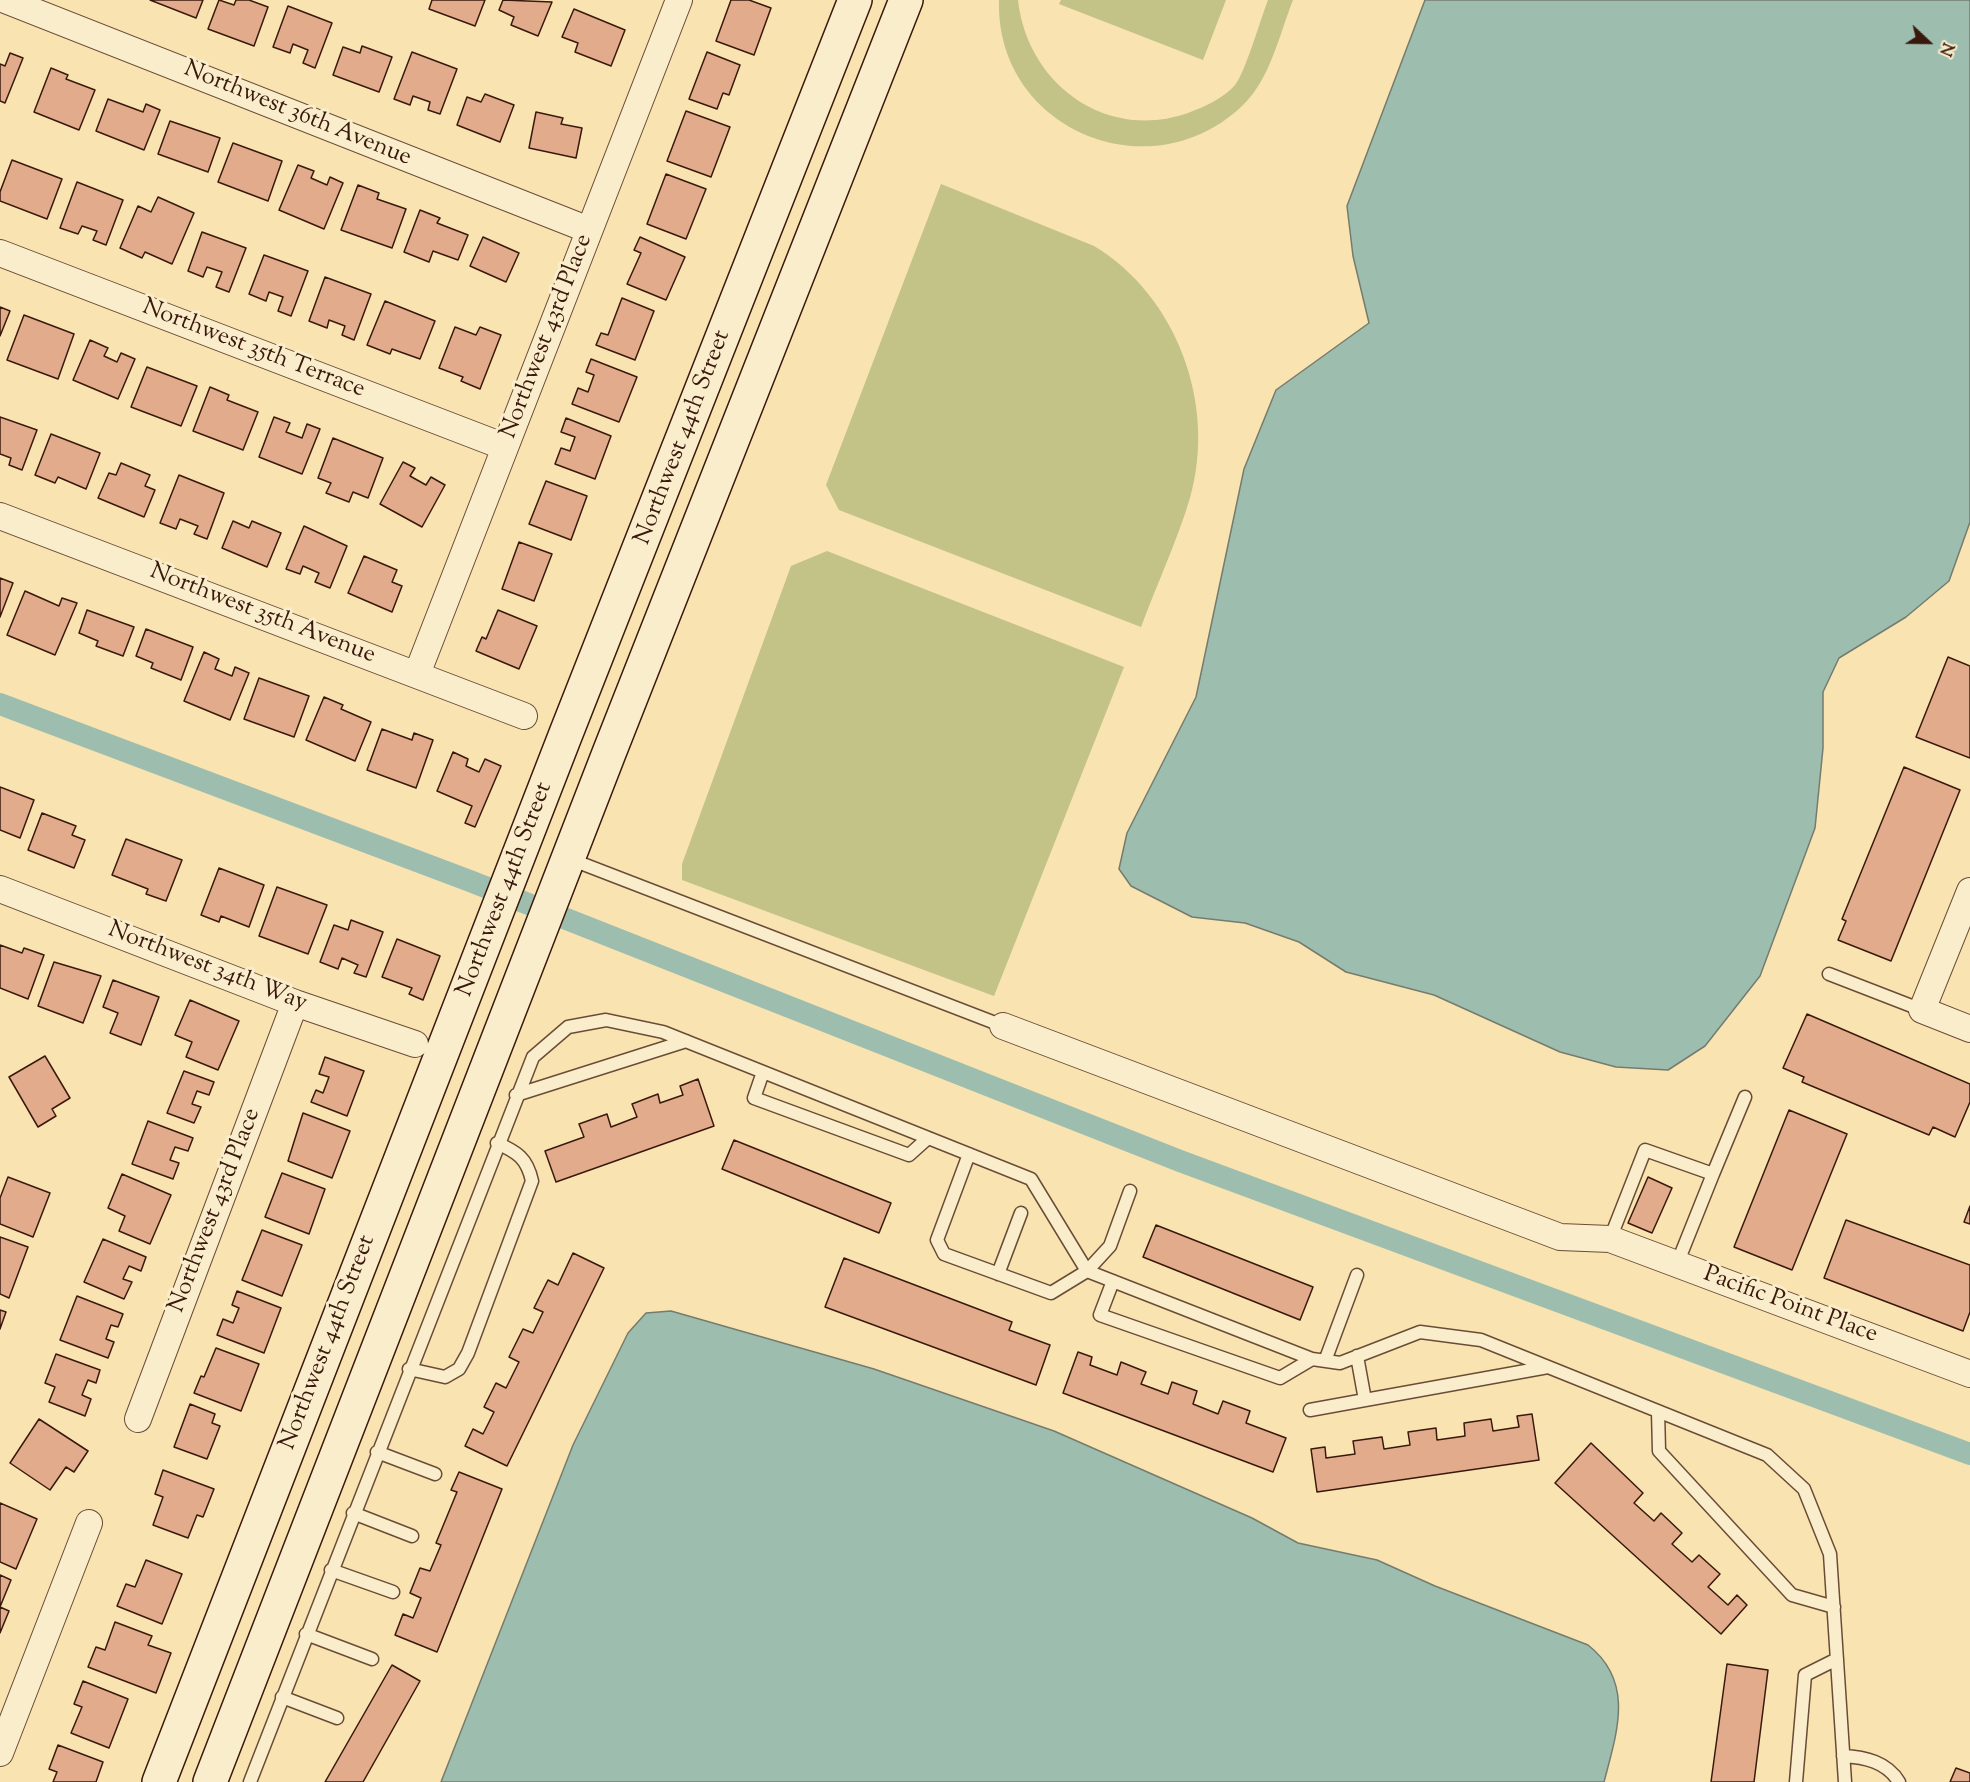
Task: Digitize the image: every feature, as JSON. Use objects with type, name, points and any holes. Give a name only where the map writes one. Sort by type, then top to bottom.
[{"type":"street","name":"Northwest 36th Avenue","points":[[5,0],[589,230]]},
{"type":"street","name":"Northwest 44th Street","points":[[159,1782],[855,0]]},
{"type":"street","name":"Northwest 44th Street","points":[[210,1782],[906,0]]},
{"type":"street","name":"Northwest 43rd Place","points":[[417,674],[589,230],[672,2]]},
{"type":"street","name":"Northwest 35th Terrace","points":[[0,253],[505,447]]},
{"type":"street","name":"Northwest 35th Avenue","points":[[0,516],[524,716]]},
{"type":"street","name":"Northwest 34th Way","points":[[0,889],[295,1003],[415,1044]]},
{"type":"street","points":[[1970,891],[1922,1010],[1970,1029]]},
{"type":"street","name":"Northwest 43rd Place","points":[[138,1419],[295,1003]]},
{"type":"street","name":"Pacific Point Place","points":[[1003,1026],[1560,1237],[1610,1239],[1970,1374]]},
{"type":"street","points":[[436,1068],[482,1086]]},
{"type":"street","points":[[0,1753],[89,1523]]},
{"type":"lane","points":[[569,859],[1003,1026]]},
{"type":"lane","points":[[1829,974],[1922,1010]]},
{"type":"lane","points":[[250,1782],[497,1143],[533,1057],[568,1027],[606,1020],[663,1032],[1031,1179],[1087,1270],[1318,1360],[1340,1363],[1420,1332],[1481,1340],[1767,1455],[1804,1489],[1830,1554],[1845,1782]]},
{"type":"lane","points":[[516,1095],[686,1041]]},
{"type":"lane","points":[[763,1072],[754,1098],[909,1155],[928,1138]]},
{"type":"lane","points":[[1677,1264],[1745,1097]]},
{"type":"lane","points":[[409,1369],[445,1377],[459,1369],[468,1353],[532,1181],[529,1166],[520,1154],[497,1143]]},
{"type":"lane","points":[[1610,1239],[1645,1150],[1713,1174]]},
{"type":"lane","points":[[969,1154],[937,1240],[944,1254],[1051,1293],[1087,1270],[1110,1246],[1130,1191]]},
{"type":"lane","points":[[998,1274],[1021,1213]]},
{"type":"lane","points":[[1113,1281],[1100,1315],[1280,1378],[1318,1360],[1358,1275]]},
{"type":"lane","points":[[1357,1356],[1365,1400]]},
{"type":"lane","points":[[1310,1410],[1548,1367]]},
{"type":"lane","points":[[1658,1411],[1659,1451],[1792,1595],[1833,1607]]},
{"type":"lane","points":[[377,1452],[435,1474]]},
{"type":"lane","points":[[353,1513],[412,1536]]},
{"type":"lane","points":[[331,1570],[393,1592]]},
{"type":"lane","points":[[306,1634],[372,1659]]},
{"type":"lane","points":[[1796,1782],[1805,1676],[1837,1659]]},
{"type":"lane","points":[[282,1697],[337,1718]]},
{"type":"lane","points":[[1843,1756],[1879,1762],[1893,1772],[1899,1782]]},
{"type":"shaded area","points":[[999,0],[1018,0],[1024,30],[1037,57],[1054,80],[1075,98],[1100,112],[1128,119],[1157,120],[1194,111],[1230,90],[1239,79],[1268,0],[1293,0],[1268,68],[1254,93],[1245,103],[1208,130],[1168,144],[1126,145],[1086,135],[1051,114],[1023,84],[1005,46]]},
{"type":"shaded area","points":[[1061,0],[1226,0],[1203,60],[1059,4]]},
{"type":"shaded area","points":[[1425,0],[1970,0],[1970,522],[1949,581],[1906,617],[1839,658],[1823,692],[1823,748],[1815,828],[1760,976],[1705,1046],[1668,1070],[1616,1067],[1560,1052],[1434,995],[1346,972],[1299,942],[1245,923],[1192,917],[1131,886],[1119,869],[1127,833],[1196,697],[1244,469],[1276,390],[1369,323],[1353,256],[1347,206]]},
{"type":"shaded area","points":[[941,184],[1094,246],[1123,267],[1148,293],[1168,323],[1183,356],[1193,391],[1198,426],[1197,463],[1185,514],[1141,627],[839,510],[826,485]]},
{"type":"shaded area","points":[[827,551],[1124,667],[994,996],[682,880],[682,864],[791,566]]},
{"type":"shaded area","points":[[671,1311],[874,1369],[1054,1431],[1252,1518],[1298,1543],[1377,1560],[1435,1586],[1588,1645],[1603,1659],[1612,1675],[1617,1691],[1617,1726],[1604,1782],[441,1782],[573,1445],[628,1333],[646,1313]]},
{"type":"building","points":[[150,0],[203,0],[196,18]]},
{"type":"building","points":[[219,0],[234,5],[236,0],[249,0],[268,7],[254,46],[208,29]]},
{"type":"building","points":[[432,0],[485,0],[475,26],[429,9]]},
{"type":"building","points":[[503,0],[552,2],[538,36],[511,25],[514,17],[499,10]]},
{"type":"building","points":[[731,0],[749,0],[771,8],[754,55],[716,41]]},
{"type":"building","points":[[288,6],[332,23],[315,68],[303,63],[308,50],[293,44],[290,53],[273,47]]},
{"type":"building","points":[[574,9],[625,30],[611,66],[575,52],[578,43],[562,37]]},
{"type":"building","points":[[362,46],[392,57],[379,92],[333,75],[343,47],[360,53]]},
{"type":"building","points":[[412,52],[457,69],[440,114],[428,110],[430,102],[413,96],[410,105],[394,99]]},
{"type":"building","points":[[707,52],[740,65],[729,95],[723,93],[717,109],[689,99]]},
{"type":"building","points":[[10,53],[23,58],[5,103],[0,101],[0,64],[5,66]]},
{"type":"building","points":[[51,68],[68,75],[66,79],[95,90],[79,130],[34,112]]},
{"type":"building","points":[[485,94],[514,105],[500,142],[457,125],[467,97],[481,102]]},
{"type":"building","points":[[108,99],[143,112],[146,104],[160,110],[144,150],[96,131]]},
{"type":"building","points":[[686,111],[730,127],[711,177],[667,161]]},
{"type":"building","points":[[536,112],[563,118],[561,124],[582,128],[576,158],[529,148]]},
{"type":"building","points":[[170,121],[220,138],[208,172],[158,154]]},
{"type":"building","points":[[233,143],[282,161],[268,201],[218,182]]},
{"type":"building","points":[[12,160],[62,179],[47,219],[0,201],[0,192]]},
{"type":"building","points":[[298,165],[314,171],[311,178],[327,185],[330,177],[343,183],[324,229],[279,210]]},
{"type":"building","points":[[666,174],[706,189],[686,239],[647,224]]},
{"type":"building","points":[[77,182],[123,200],[106,245],[93,240],[97,231],[82,226],[78,234],[60,228]]},
{"type":"building","points":[[358,185],[379,193],[377,199],[406,209],[392,248],[341,230]]},
{"type":"building","points":[[158,197],[194,213],[172,264],[145,252],[142,258],[120,248],[138,206],[151,212]]},
{"type":"building","points":[[420,210],[440,218],[437,223],[468,235],[458,260],[433,251],[429,262],[404,252]]},
{"type":"building","points":[[202,232],[246,248],[229,292],[216,287],[222,272],[207,267],[203,277],[188,271]]},
{"type":"building","points":[[483,237],[519,253],[506,282],[470,266]]},
{"type":"building","points":[[640,237],[685,257],[666,300],[627,284],[641,253],[634,250]]},
{"type":"building","points":[[264,255],[308,271],[291,316],[278,311],[283,297],[269,292],[266,301],[249,294]]},
{"type":"building","points":[[325,277],[371,294],[354,340],[342,335],[345,326],[329,320],[327,328],[309,321]]},
{"type":"building","points":[[622,298],[654,311],[635,360],[596,345],[601,333],[608,335]]},
{"type":"building","points":[[385,301],[435,321],[420,359],[392,349],[390,354],[367,345]]},
{"type":"building","points":[[0,307],[10,311],[0,336]]},
{"type":"building","points":[[24,315],[74,334],[58,379],[7,360]]},
{"type":"building","points":[[455,327],[476,335],[480,327],[501,335],[480,389],[461,381],[463,377],[439,368]]},
{"type":"building","points":[[90,340],[108,348],[104,356],[117,362],[121,353],[135,359],[118,399],[73,380]]},
{"type":"building","points":[[591,359],[637,377],[619,422],[572,404],[578,388],[588,392],[594,375],[586,372]]},
{"type":"building","points":[[147,367],[197,386],[181,426],[131,407]]},
{"type":"building","points":[[210,387],[229,395],[227,400],[258,412],[243,450],[193,431]]},
{"type":"building","points":[[0,417],[37,430],[22,470],[9,465],[11,458],[0,454]]},
{"type":"building","points":[[274,417],[290,423],[286,432],[302,438],[307,424],[320,429],[302,474],[259,457]]},
{"type":"building","points":[[566,418],[611,436],[595,479],[555,464],[561,448],[570,451],[575,437],[561,432]]},
{"type":"building","points":[[51,434],[100,453],[86,489],[58,477],[55,483],[35,475]]},
{"type":"building","points":[[333,438],[383,458],[368,498],[353,492],[349,502],[326,493],[331,483],[318,478]]},
{"type":"building","points":[[403,462],[415,468],[410,476],[426,485],[431,477],[445,485],[422,527],[380,504]]},
{"type":"building","points":[[121,463],[150,475],[145,486],[155,490],[144,517],[98,498],[109,473],[116,475]]},
{"type":"building","points":[[179,475],[224,493],[207,539],[194,534],[198,526],[180,519],[176,529],[160,523]]},
{"type":"building","points":[[546,481],[587,496],[571,540],[529,524]]},
{"type":"building","points":[[233,521],[249,528],[252,521],[281,533],[267,567],[222,548]]},
{"type":"building","points":[[304,526],[347,546],[330,588],[315,582],[319,573],[303,566],[300,574],[286,569]]},
{"type":"building","points":[[519,542],[552,554],[534,601],[502,589]]},
{"type":"building","points":[[364,556],[397,570],[392,582],[402,586],[392,612],[348,593]]},
{"type":"building","points":[[0,578],[13,583],[0,617]]},
{"type":"building","points":[[25,591],[59,606],[62,598],[77,603],[55,655],[7,635]]},
{"type":"building","points":[[87,610],[134,627],[123,656],[96,646],[98,641],[79,633]]},
{"type":"building","points":[[498,610],[537,626],[519,669],[476,651],[482,637],[486,639]]},
{"type":"building","points":[[146,629],[193,647],[181,680],[151,668],[153,663],[136,656]]},
{"type":"building","points":[[204,652],[219,659],[215,669],[232,676],[235,667],[249,673],[230,720],[184,701]]},
{"type":"building","points":[[1948,657],[1970,666],[1970,758],[1916,737]]},
{"type":"building","points":[[259,678],[309,696],[294,737],[244,719]]},
{"type":"building","points":[[324,697],[343,705],[341,709],[371,722],[355,761],[306,740]]},
{"type":"building","points":[[382,729],[412,740],[414,733],[433,740],[416,788],[367,770]]},
{"type":"building","points":[[453,752],[468,759],[466,766],[479,772],[485,759],[501,766],[475,827],[465,823],[472,806],[437,791]]},
{"type":"building","points":[[1904,767],[1960,790],[1891,961],[1838,940],[1846,921],[1842,919]]},
{"type":"building","points":[[0,787],[34,800],[20,838],[0,830]]},
{"type":"building","points":[[42,813],[76,826],[72,835],[85,840],[74,868],[28,850]]},
{"type":"building","points":[[126,839],[182,860],[166,901],[146,894],[148,889],[112,875]]},
{"type":"building","points":[[219,868],[264,885],[249,927],[221,916],[219,922],[201,915]]},
{"type":"building","points":[[277,887],[327,905],[308,954],[259,936]]},
{"type":"building","points":[[351,920],[383,932],[366,977],[354,973],[358,965],[342,958],[338,969],[320,962],[334,925],[348,930]]},
{"type":"building","points":[[397,939],[440,956],[423,1000],[409,994],[412,988],[382,977]]},
{"type":"building","points":[[0,945],[22,953],[24,948],[44,955],[28,999],[0,988]]},
{"type":"building","points":[[54,962],[101,976],[83,1023],[38,1006]]},
{"type":"building","points":[[113,980],[159,997],[141,1045],[110,1033],[118,1013],[103,1007]]},
{"type":"building","points":[[190,1000],[239,1021],[218,1070],[186,1057],[192,1042],[175,1035]]},
{"type":"building","points":[[1807,1014],[1970,1084],[1970,1102],[1955,1137],[1933,1127],[1929,1135],[1802,1082],[1804,1077],[1783,1068]]},
{"type":"building","points":[[45,1056],[70,1098],[52,1109],[56,1116],[38,1127],[9,1077]]},
{"type":"building","points":[[325,1057],[364,1071],[347,1116],[311,1102],[316,1090],[323,1093],[329,1077],[319,1074]]},
{"type":"building","points":[[184,1071],[214,1082],[209,1095],[197,1091],[192,1104],[201,1107],[194,1123],[167,1113]]},
{"type":"building","points":[[698,1079],[714,1126],[556,1182],[545,1151],[584,1137],[579,1124],[607,1114],[611,1127],[637,1117],[632,1104],[658,1094],[660,1103],[683,1095],[680,1086]]},
{"type":"building","points":[[1789,1110],[1847,1134],[1792,1270],[1734,1247]]},
{"type":"building","points":[[303,1113],[350,1131],[332,1178],[288,1161]]},
{"type":"building","points":[[148,1121],[193,1138],[188,1151],[175,1147],[170,1160],[179,1163],[173,1179],[132,1164]]},
{"type":"building","points":[[734,1140],[891,1203],[879,1233],[722,1169]]},
{"type":"building","points":[[282,1173],[325,1189],[309,1234],[265,1217]]},
{"type":"building","points":[[122,1174],[171,1195],[150,1244],[119,1231],[125,1216],[108,1208]]},
{"type":"building","points":[[8,1177],[50,1193],[33,1237],[0,1224],[0,1198]]},
{"type":"building","points":[[1648,1177],[1672,1188],[1652,1233],[1628,1223]]},
{"type":"building","points":[[1970,1206],[1970,1224],[1964,1222]]},
{"type":"building","points":[[1846,1220],[1970,1265],[1970,1312],[1963,1331],[1824,1278]]},
{"type":"building","points":[[1156,1225],[1313,1287],[1300,1320],[1143,1257]]},
{"type":"building","points":[[262,1230],[302,1245],[282,1296],[242,1280]]},
{"type":"building","points":[[0,1237],[28,1247],[9,1298],[0,1294]]},
{"type":"building","points":[[103,1239],[146,1257],[141,1271],[129,1266],[123,1279],[132,1282],[124,1299],[84,1282]]},
{"type":"building","points":[[573,1253],[604,1268],[507,1466],[465,1446],[473,1429],[483,1434],[494,1412],[484,1407],[496,1383],[506,1388],[519,1362],[509,1357],[523,1329],[533,1333],[543,1312],[534,1308],[548,1280],[558,1285]]},
{"type":"building","points":[[844,1258],[1012,1322],[1009,1330],[1050,1345],[1036,1385],[825,1307]]},
{"type":"building","points":[[237,1291],[281,1308],[264,1353],[217,1335],[223,1319],[233,1323],[239,1308],[232,1305]]},
{"type":"building","points":[[77,1296],[123,1314],[118,1327],[111,1325],[106,1339],[114,1342],[108,1358],[60,1340]]},
{"type":"building","points":[[0,1310],[6,1312],[0,1329]]},
{"type":"building","points":[[216,1348],[259,1364],[241,1411],[194,1393],[201,1376],[204,1377]]},
{"type":"building","points":[[1078,1352],[1092,1357],[1090,1365],[1117,1375],[1121,1362],[1146,1372],[1141,1384],[1168,1394],[1172,1382],[1197,1391],[1193,1404],[1218,1414],[1223,1401],[1250,1411],[1246,1423],[1286,1438],[1273,1472],[1063,1393]]},
{"type":"building","points":[[56,1354],[100,1370],[96,1383],[88,1380],[82,1395],[91,1399],[85,1416],[49,1402],[55,1387],[45,1383]]},
{"type":"building","points":[[190,1404],[215,1414],[212,1423],[220,1426],[207,1459],[174,1447]]},
{"type":"building","points":[[1532,1414],[1539,1460],[1317,1492],[1311,1449],[1325,1447],[1326,1458],[1355,1454],[1353,1441],[1382,1437],[1384,1449],[1410,1445],[1408,1432],[1436,1428],[1437,1440],[1465,1436],[1464,1423],[1491,1419],[1493,1431],[1519,1427],[1517,1416]]},
{"type":"building","points":[[39,1419],[88,1451],[74,1472],[66,1467],[50,1490],[10,1463]]},
{"type":"building","points":[[1591,1443],[1643,1493],[1634,1503],[1654,1521],[1661,1513],[1682,1533],[1672,1544],[1692,1562],[1699,1555],[1720,1574],[1708,1587],[1728,1605],[1737,1595],[1747,1605],[1721,1634],[1555,1483]]},
{"type":"building","points":[[163,1470],[214,1489],[203,1517],[197,1515],[188,1538],[153,1525],[163,1497],[155,1494]]},
{"type":"building","points":[[459,1472],[502,1489],[437,1652],[395,1635],[403,1614],[413,1618],[421,1598],[410,1593],[420,1568],[430,1571],[441,1545],[436,1543],[457,1492],[451,1490]]},
{"type":"building","points":[[0,1503],[37,1519],[16,1569],[0,1562]]},
{"type":"building","points":[[146,1560],[182,1574],[162,1624],[117,1606],[126,1584],[135,1587]]},
{"type":"building","points":[[0,1575],[11,1580],[0,1607]]},
{"type":"building","points":[[0,1607],[9,1611],[0,1633]]},
{"type":"building","points":[[115,1622],[152,1636],[148,1645],[171,1653],[156,1693],[88,1667],[96,1647],[105,1650]]},
{"type":"building","points":[[1727,1664],[1768,1670],[1754,1782],[1711,1782]]},
{"type":"building","points":[[392,1665],[420,1681],[363,1782],[325,1782]]},
{"type":"building","points":[[83,1681],[128,1699],[109,1748],[71,1733],[82,1707],[74,1704]]},
{"type":"building","points":[[58,1745],[103,1762],[96,1782],[53,1782],[57,1772],[49,1769]]},
{"type":"building","points":[[1956,1768],[1970,1773],[1970,1782],[1950,1782]]},
{"type":"waterway","points":[[0,704],[470,881],[1180,1161],[1970,1454]]}]
